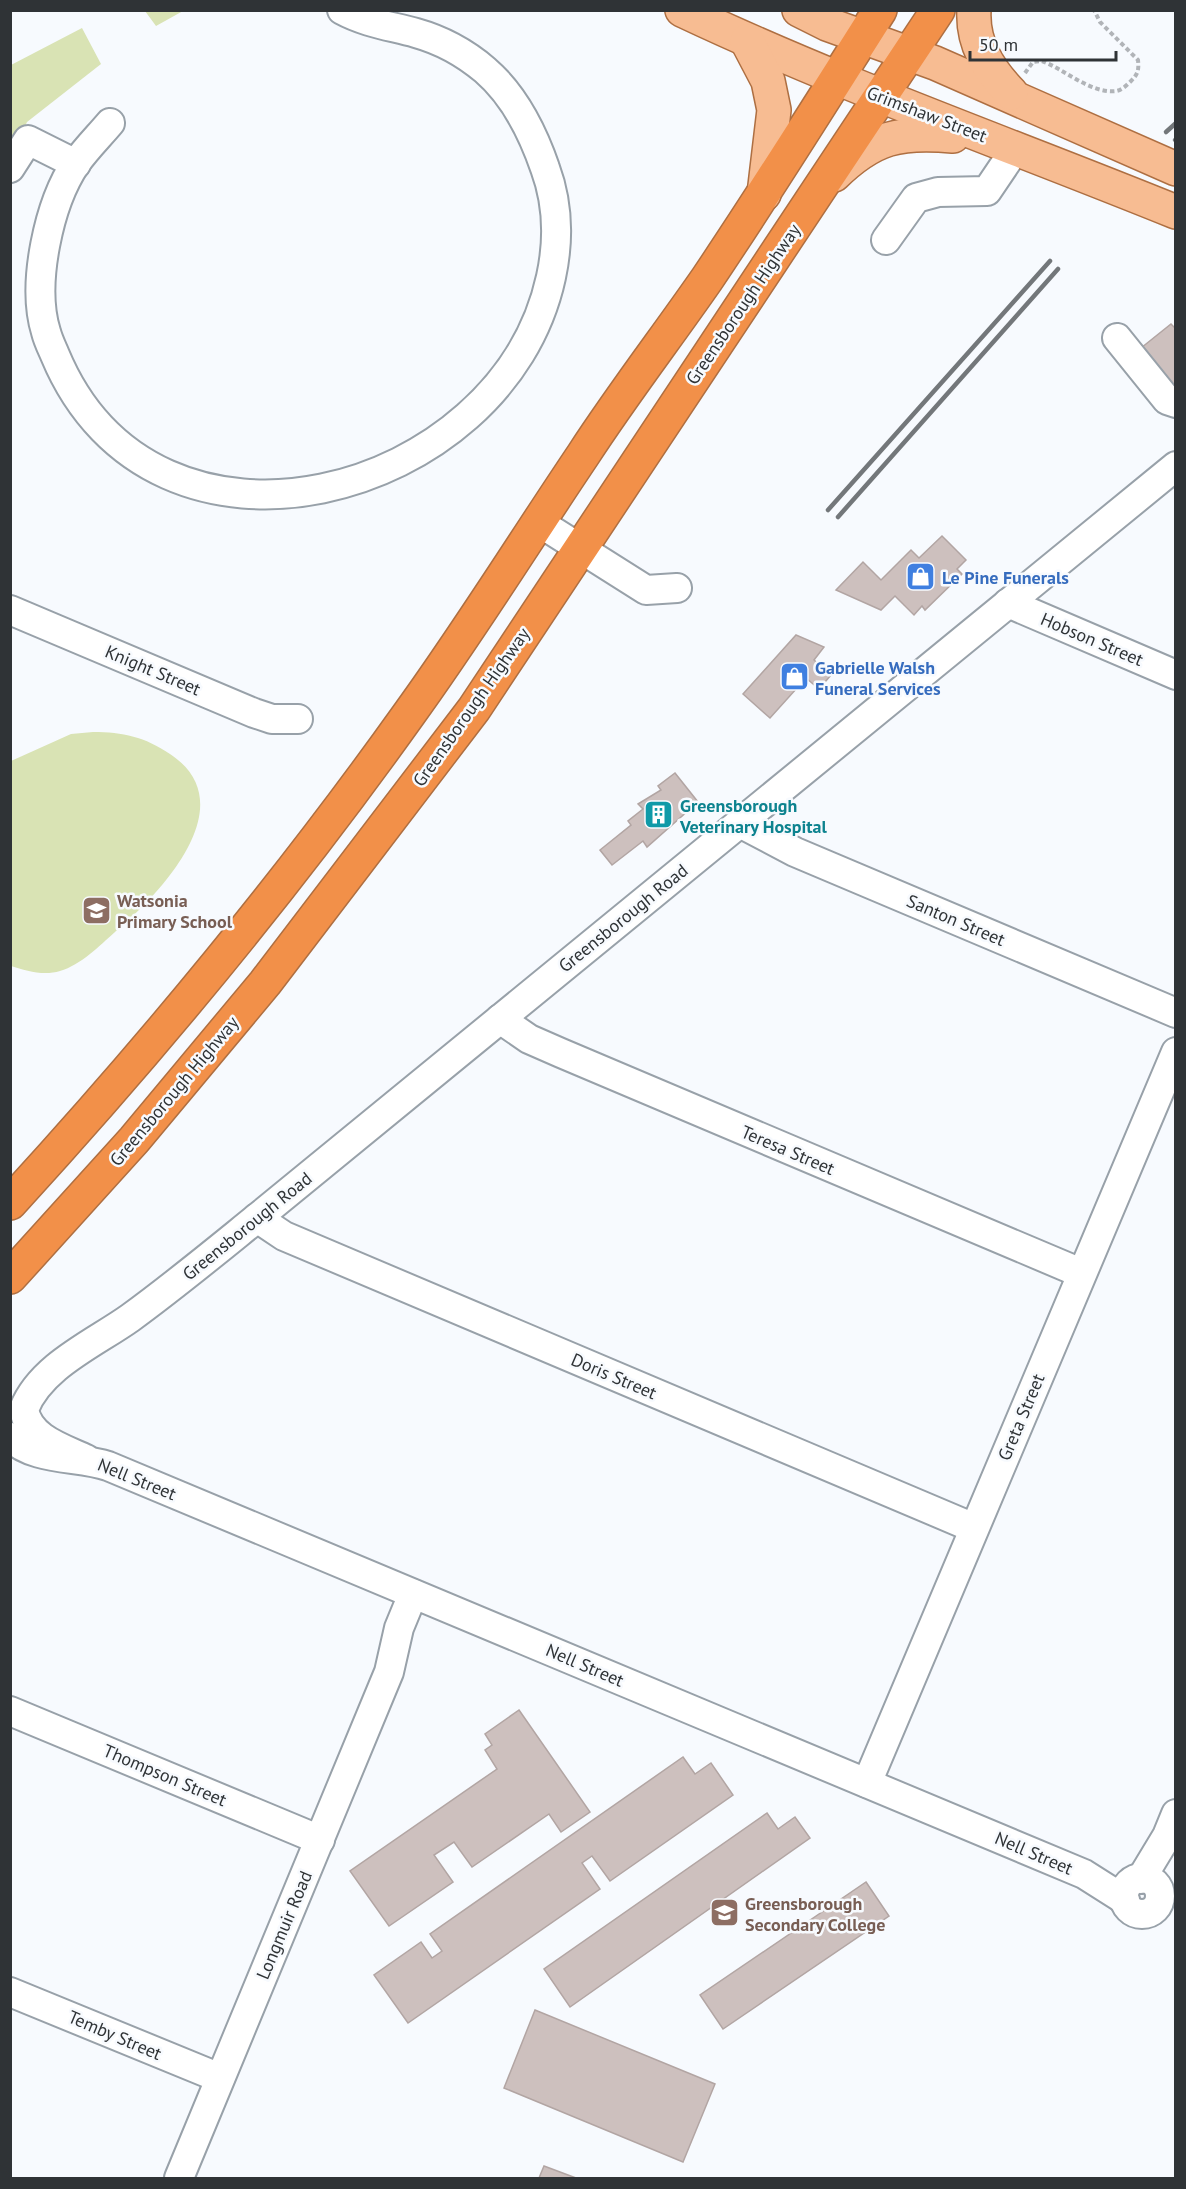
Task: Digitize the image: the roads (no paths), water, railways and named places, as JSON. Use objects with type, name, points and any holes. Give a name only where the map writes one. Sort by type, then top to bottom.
[{"type":"highway","name":"Greensborough Highway","points":[[10,1277],[134,1140],[342,884],[474,709],[819,190],[907,53],[938,10]]},
{"type":"highway","points":[[10,1203],[80,1127],[209,974],[334,817],[411,712],[540,523],[587,448],[764,194],[872,24]]},
{"type":"main road","name":"Grimshaw Street","points":[[682,10],[747,41],[879,97],[1003,143],[1176,212]]},
{"type":"main road","points":[[799,10],[872,24],[907,53],[1016,98],[1176,169]]},
{"type":"main road","points":[[974,10],[975,33],[983,58],[993,74],[1016,98]]},
{"type":"main road","points":[[747,41],[773,97],[774,110],[764,194]]},
{"type":"main road","points":[[819,190],[860,151],[895,137],[926,133],[1003,143]]},
{"type":"street","points":[[110,123],[76,164],[58,200],[47,235],[42,274],[45,330],[61,369],[90,415],[131,455],[184,482],[236,493],[285,496],[355,481],[406,458],[463,419],[485,398],[508,374],[530,339],[545,307],[554,266],[557,234],[555,207],[550,182],[530,131],[500,85],[483,69],[442,42],[417,33],[370,22],[342,10]]},
{"type":"street","points":[[10,168],[28,140],[76,164]]},
{"type":"street","points":[[886,240],[916,198],[938,192],[987,191],[1003,143]]},
{"type":"street","points":[[1117,338],[1167,400],[1176,403]]},
{"type":"street","name":"Greensborough Road","points":[[13,1418],[24,1408],[32,1393],[64,1362],[130,1318],[257,1218],[1176,466]]},
{"type":"street","points":[[540,523],[579,550],[646,590],[676,588]]},
{"type":"street","name":"Hobson Street","points":[[1008,603],[1176,675]]},
{"type":"street","name":"Knight Street","points":[[10,610],[254,713],[272,719],[298,719]]},
{"type":"street","name":"Santon Street","points":[[740,823],[795,852],[1176,1013]]},
{"type":"street","name":"Teresa Street","points":[[500,1019],[529,1039],[561,1053],[1081,1273]]},
{"type":"street","name":"Greta Street","points":[[867,1783],[1176,1052]]},
{"type":"street","name":"Doris Street","points":[[257,1218],[284,1236],[974,1528]]},
{"type":"street","name":"Nell Street","points":[[13,1418],[86,1459],[1084,1874],[1152,1897]]},
{"type":"street","name":"Longmuir Road","points":[[179,2178],[389,1672],[412,1634],[420,1596]]},
{"type":"street","name":"Thompson Street","points":[[10,1711],[320,1840]]},
{"type":"street","points":[[1152,1897],[1171,1825]]},
{"type":"street","name":"Temby Street","points":[[10,1992],[220,2078]]},
{"type":"railway","points":[[1166,132],[1176,123]]},
{"type":"railway","points":[[828,510],[1050,261]]},
{"type":"railway","points":[[838,517],[1058,269]]},
{"type":"place","name":"Le Pine Funerals","points":[[921,577]]},
{"type":"place","name":"Gabrielle Walsh Funeral Services","points":[[794,677]]},
{"type":"place","name":"Greensborough Veterinary Hospital","points":[[659,815]]},
{"type":"place","name":"Watsonia Primary School","points":[[96,910]]},
{"type":"place","name":"Greensborough Secondary College","points":[[724,1913]]}]
